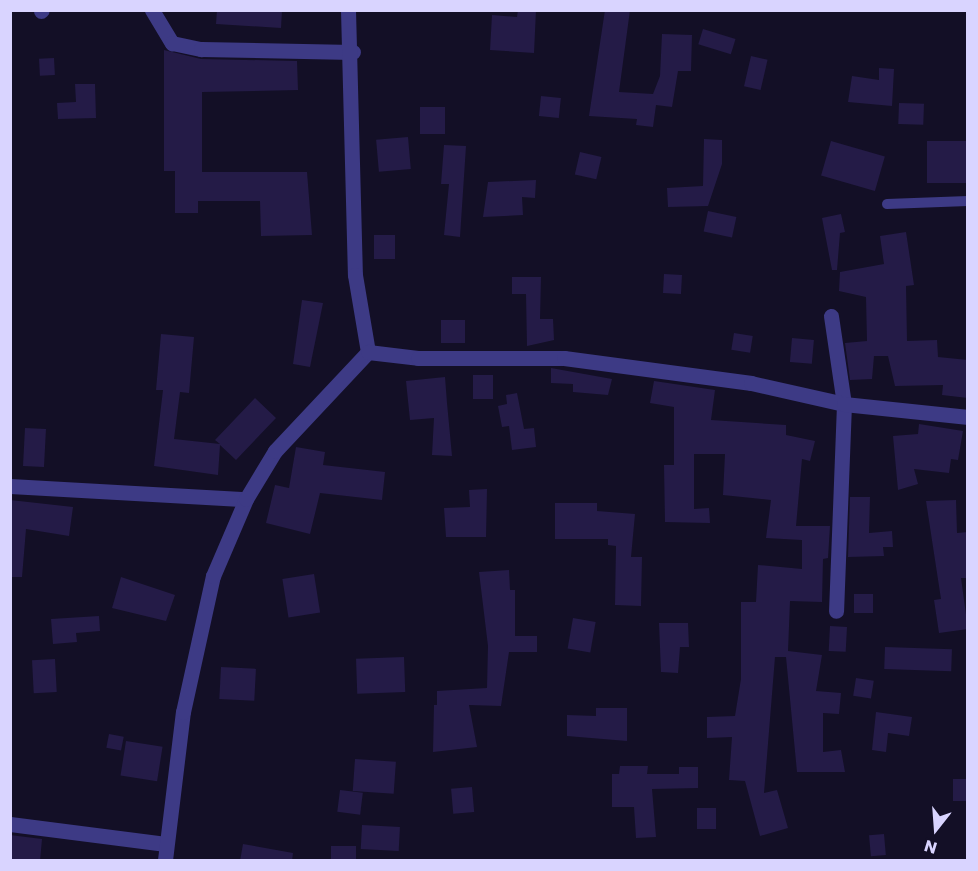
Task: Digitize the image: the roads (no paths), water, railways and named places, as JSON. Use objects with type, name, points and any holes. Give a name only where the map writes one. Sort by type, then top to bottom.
[{"type":"street","points":[[152,10],[172,43],[201,49],[353,52]]},
{"type":"street","points":[[348,10],[353,52],[355,275],[368,352]]},
{"type":"street","points":[[831,316],[844,404],[836,611]]},
{"type":"street","points":[[368,352],[418,358],[564,358],[751,383],[844,404],[968,417]]},
{"type":"street","points":[[165,861],[183,712],[213,576],[246,499],[275,451],[368,352]]},
{"type":"street","points":[[10,486],[246,499]]},
{"type":"street","points":[[10,824],[166,844]]},
{"type":"lane","points":[[887,204],[968,201]]}]
